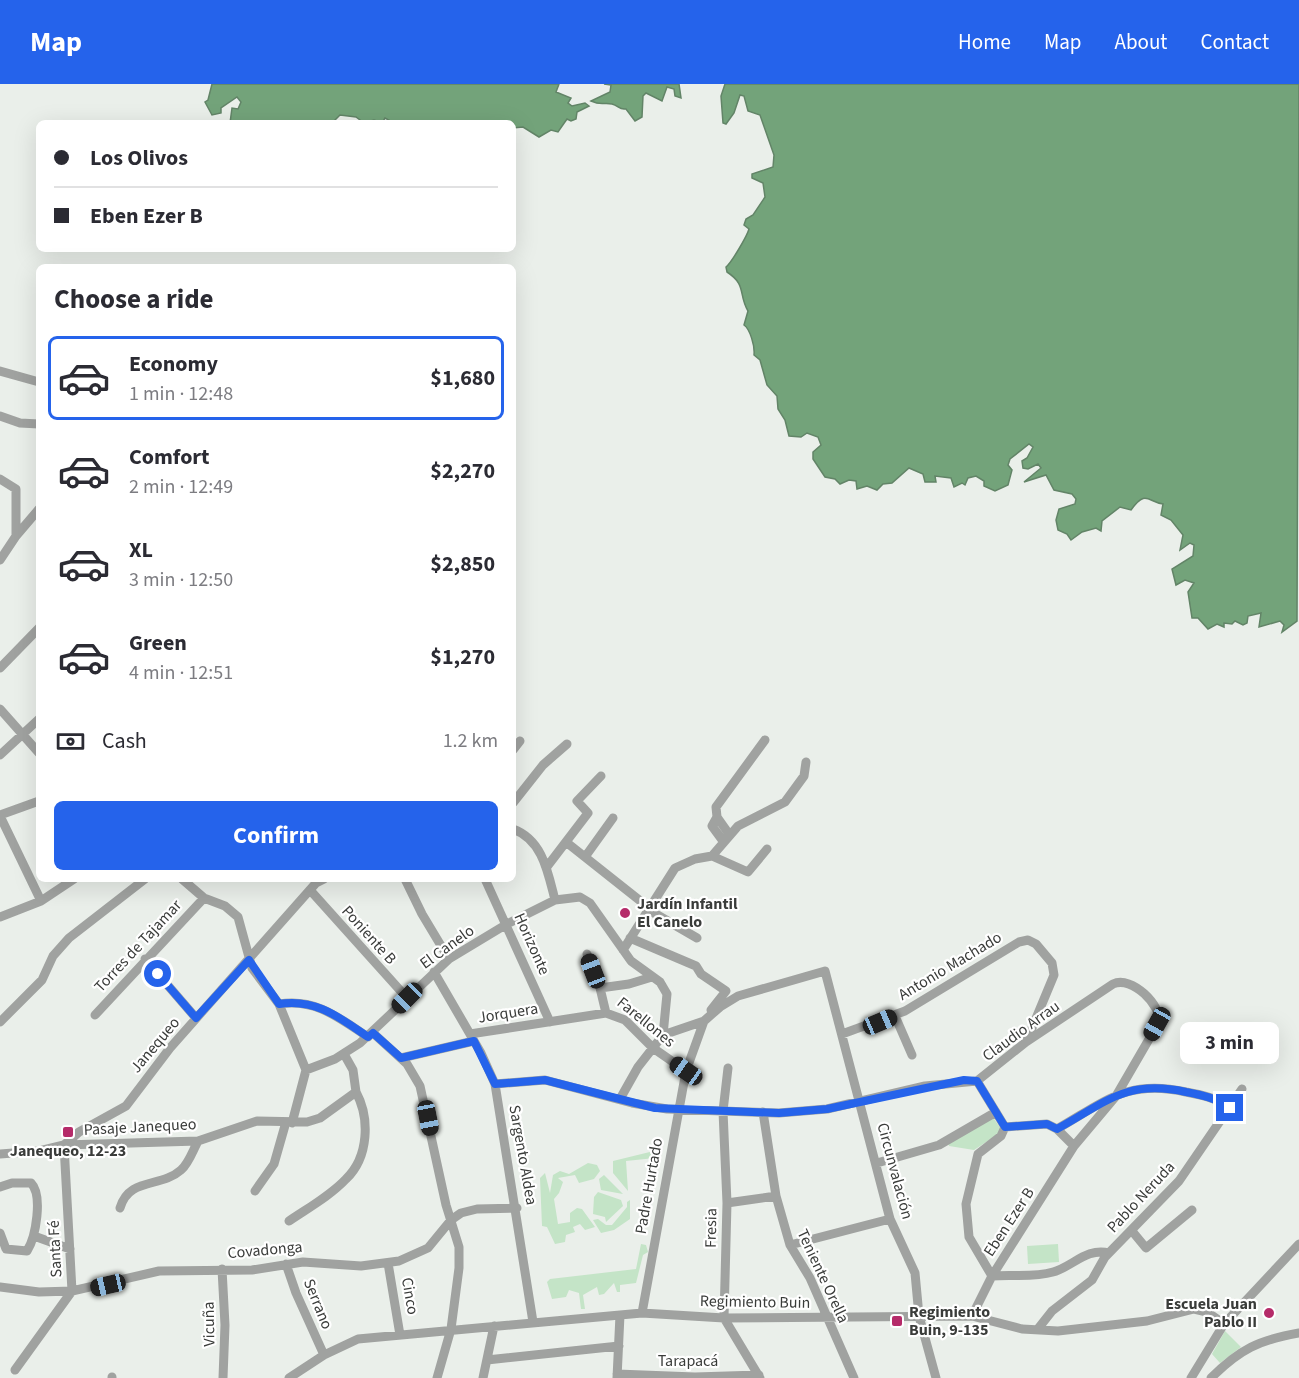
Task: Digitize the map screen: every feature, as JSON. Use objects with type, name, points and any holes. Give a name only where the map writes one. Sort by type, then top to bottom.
[{"type":"street","points":[[0,370],[36,381]]},
{"type":"street","points":[[0,416],[20,423],[36,424]]},
{"type":"street","points":[[0,479],[16,489],[16,536]]},
{"type":"street","points":[[3,556],[36,513]]},
{"type":"street","points":[[0,669],[36,631]]},
{"type":"street","points":[[0,709],[36,750]]},
{"type":"street","points":[[0,755],[36,722]]},
{"type":"street","points":[[516,746],[520,741]]},
{"type":"street","points":[[726,838],[712,826],[717,817],[720,800],[765,741]]},
{"type":"street","points":[[516,799],[543,765],[567,744]]},
{"type":"street","points":[[712,856],[726,838],[744,823],[784,802],[804,776],[806,762]]},
{"type":"street","points":[[546,868],[588,813],[577,801],[601,776]]},
{"type":"street","points":[[516,785],[522,790]]},
{"type":"street","points":[[36,802],[0,815],[41,901]]},
{"type":"street","points":[[585,857],[614,818]]},
{"type":"street","points":[[516,831],[535,845],[546,868],[555,900],[580,897],[588,901],[636,966],[660,982],[667,994],[663,1035]]},
{"type":"street","points":[[566,842],[648,908],[697,938]]},
{"type":"street","points":[[623,950],[675,868],[712,856],[748,872],[767,849]]},
{"type":"street","points":[[0,917],[41,901],[70,882]]},
{"type":"street","points":[[0,1022],[4,1011],[42,980],[53,956],[69,938],[141,882]]},
{"type":"street","points":[[185,882],[204,898],[225,906],[238,917],[243,928],[249,960],[279,1004],[306,1070],[274,1164],[255,1191]]},
{"type":"street","points":[[406,882],[422,914],[449,959]]},
{"type":"street","name":"Horizonte","points":[[486,882],[550,1022]]},
{"type":"street","name":"Janequeo","points":[[0,1154],[39,1151],[64,1145],[87,1127],[126,1106],[170,1048],[317,883]]},
{"type":"street","name":"Poniente B","points":[[317,883],[407,998]]},
{"type":"street","name":"Torres de Tajamar","points":[[95,1015],[204,898]]},
{"type":"street","name":"El Canelo","points":[[306,1070],[344,1054],[370,1035],[449,959],[507,924],[555,900]]},
{"type":"street","name":"Padre Hurtado","points":[[630,938],[696,966],[701,974],[726,991],[710,1010],[686,1071],[642,1313]]},
{"type":"street","name":"Antonio Machado","points":[[842,1034],[895,1016],[1019,942],[1028,940],[1036,944],[1049,959],[1054,975],[1026,1042]]},
{"type":"street","name":"Farellones","points":[[586,954],[600,988],[606,1013],[626,1020],[653,1048],[686,1071]]},
{"type":"street","points":[[145,959],[196,1018]]},
{"type":"street","name":"Circunvalación","points":[[707,1018],[738,996],[825,971],[890,1219],[915,1273],[919,1316],[936,1378]]},
{"type":"street","name":"Sargento Aldea","points":[[434,972],[472,1037],[495,1084],[517,1208],[533,1322]]},
{"type":"street","points":[[600,988],[629,984],[652,977]]},
{"type":"street","name":"Claudio Arrau","points":[[495,1084],[545,1080],[655,1108],[763,1112],[811,1111],[861,1102],[926,1086],[977,1081],[1026,1042],[1119,981],[1134,985],[1157,1009]]},
{"type":"street","points":[[279,1004],[300,1003],[321,1007],[370,1035],[401,1058],[416,1077],[423,1095],[460,1261],[451,1329],[437,1378]]},
{"type":"street","name":"Eben Ezer B","points":[[972,1316],[992,1276],[1074,1146],[1116,1096],[1159,1022],[1157,1009]]},
{"type":"street","name":"Jorquera","points":[[401,1058],[472,1037],[606,1013]]},
{"type":"street","points":[[895,1016],[912,1055]]},
{"type":"street","points":[[620,1100],[632,1077],[663,1035],[707,1018]]},
{"type":"street","points":[[289,1221],[339,1186],[356,1167],[364,1142],[366,1126],[364,1111],[356,1092],[354,1070],[344,1054]]},
{"type":"street","name":"Fresia","points":[[724,1318],[727,1203],[723,1111],[728,1068]]},
{"type":"street","points":[[977,1081],[1005,1127]]},
{"type":"street","points":[[1057,1129],[1128,1090],[1161,1086],[1206,1096],[1230,1108]]},
{"type":"street","name":"Pablo Neruda","points":[[992,1276],[1047,1274],[1067,1267],[1090,1254],[1109,1253],[1183,1176],[1242,1089]]},
{"type":"street","points":[[289,1123],[320,1118],[356,1092]]},
{"type":"street","name":"Teniente Orella","points":[[763,1112],[776,1196],[790,1245],[810,1278],[825,1318],[854,1378]]},
{"type":"street","points":[[877,1164],[939,1145],[996,1112]]},
{"type":"street","name":"Pasaje Janequeo","points":[[64,1145],[198,1141],[257,1121],[289,1123]]},
{"type":"street","points":[[1005,1127],[1047,1124],[1057,1129],[1074,1146]]},
{"type":"street","points":[[87,1127],[90,1144]]},
{"type":"street","points":[[992,1276],[969,1237],[966,1204],[978,1154],[1001,1136],[1005,1127]]},
{"type":"street","points":[[120,1208],[126,1195],[133,1189],[168,1178],[183,1168],[198,1141]]},
{"type":"street","name":"Santa Fé","points":[[15,1370],[72,1292],[64,1145]]},
{"type":"street","points":[[0,1187],[17,1182],[34,1186],[37,1204],[34,1236],[29,1250],[23,1252],[6,1249],[0,1233]]},
{"type":"street","points":[[727,1203],[776,1196]]},
{"type":"street","name":"Covadonga","points":[[0,1287],[39,1292],[72,1292],[159,1271],[252,1270],[309,1262],[361,1266],[388,1263],[405,1260],[423,1252],[451,1220],[477,1209],[517,1208]]},
{"type":"street","points":[[1132,1231],[1146,1248],[1192,1210]]},
{"type":"street","points":[[790,1245],[890,1219]]},
{"type":"street","points":[[34,1236],[70,1249]]},
{"type":"street","points":[[1204,1378],[1193,1375],[1224,1324],[1299,1244]]},
{"type":"street","points":[[1037,1330],[1052,1311],[1092,1280],[1109,1253]]},
{"type":"street","name":"Cinco","points":[[388,1263],[400,1335]]},
{"type":"street","name":"Serrano","points":[[286,1264],[296,1293],[324,1355]]},
{"type":"street","name":"Vicuña","points":[[222,1269],[225,1325],[223,1378]]},
{"type":"street","name":"Regimiento Buin","points":[[289,1378],[324,1355],[358,1339],[642,1313],[724,1318],[972,1316],[1001,1325],[1037,1330],[1069,1330],[1147,1321],[1194,1309],[1207,1311],[1224,1324]]},
{"type":"street","points":[[617,1376],[621,1315]]},
{"type":"street","points":[[724,1318],[760,1376]]},
{"type":"street","points":[[483,1378],[494,1326]]},
{"type":"street","points":[[1211,1378],[1233,1357],[1253,1345],[1299,1333]]},
{"type":"street","points":[[487,1360],[619,1346]]},
{"type":"street","name":"Tarapacá","points":[[617,1376],[760,1376]]},
{"type":"shaded area","points":[[212,84],[559,84],[556,92],[571,98],[568,103],[572,106],[585,103],[589,106],[577,112],[576,119],[571,121],[567,119],[558,132],[551,130],[539,137],[523,127],[516,128],[516,120],[389,120],[385,118],[384,120],[360,120],[356,117],[340,115],[335,120],[230,120],[232,108],[238,109],[241,102],[237,97],[221,108],[221,113],[212,115],[205,102],[208,100]]},
{"type":"shaded area","points":[[604,84],[679,84],[681,98],[675,96],[674,89],[667,87],[662,101],[646,93],[643,96],[642,117],[635,121],[626,109],[591,101],[610,92],[611,85]]},
{"type":"shaded area","points":[[725,84],[1299,84],[1297,621],[1282,632],[1284,625],[1280,621],[1259,627],[1261,613],[1248,616],[1247,623],[1243,625],[1235,621],[1232,624],[1224,623],[1224,627],[1217,624],[1208,629],[1198,618],[1192,618],[1188,592],[1194,583],[1185,580],[1176,585],[1172,569],[1193,556],[1194,545],[1190,543],[1180,550],[1183,535],[1171,520],[1161,515],[1163,504],[1147,498],[1140,500],[1131,510],[1120,507],[1102,521],[1101,531],[1096,528],[1082,532],[1071,540],[1067,534],[1058,530],[1056,520],[1059,509],[1075,504],[1076,499],[1072,494],[1054,490],[1046,475],[1024,482],[1041,468],[1038,464],[1028,469],[1023,468],[1022,461],[1027,458],[1033,447],[1029,444],[1010,459],[1008,465],[1012,470],[1008,485],[995,491],[984,486],[984,481],[976,476],[968,478],[965,485],[962,483],[954,487],[951,478],[935,476],[936,482],[925,482],[923,474],[909,468],[892,483],[883,484],[877,490],[867,486],[857,489],[856,481],[849,480],[840,484],[835,479],[825,477],[813,459],[813,452],[821,445],[818,437],[807,433],[801,437],[789,436],[785,420],[778,409],[777,396],[767,385],[760,360],[754,355],[750,334],[744,325],[748,311],[740,286],[727,272],[726,267],[739,249],[749,229],[744,225],[746,219],[753,215],[765,197],[763,183],[752,178],[752,174],[773,167],[774,155],[760,115],[748,111],[744,96],[740,95],[734,113],[726,124],[723,123],[721,96]]},
{"type":"shaded area","points":[[992,1116],[1001,1129],[1000,1133],[974,1150],[949,1146],[948,1142]]},
{"type":"shaded area","points":[[662,1149],[655,1158],[626,1161],[628,1191],[613,1173],[613,1161]]},
{"type":"shaded area","points":[[588,1163],[597,1165],[600,1171],[594,1179],[579,1183],[575,1175],[558,1178],[563,1182],[554,1199],[558,1224],[570,1222],[570,1213],[577,1208],[582,1209],[595,1227],[585,1230],[580,1224],[573,1227],[575,1232],[566,1235],[565,1242],[555,1244],[547,1227],[542,1226],[540,1178],[545,1173],[550,1193],[553,1175],[560,1171],[569,1174]]},
{"type":"shaded area","points":[[604,1175],[623,1194],[601,1190],[599,1179]]},
{"type":"shaded area","points":[[598,1192],[621,1200],[623,1206],[606,1222],[605,1217],[593,1214],[594,1197]]},
{"type":"shaded area","points":[[630,1200],[630,1219],[614,1230],[601,1233],[593,1220],[598,1219],[606,1225],[612,1225]]},
{"type":"shaded area","points":[[641,1244],[646,1245],[648,1252],[643,1255],[636,1283],[620,1285],[620,1292],[617,1292],[614,1283],[604,1294],[599,1295],[597,1287],[583,1295],[585,1309],[581,1309],[579,1293],[569,1290],[566,1297],[552,1299],[547,1282],[550,1279],[636,1269]]},
{"type":"shaded area","points":[[1058,1244],[1059,1262],[1028,1264],[1027,1246]]},
{"type":"shaded area","points":[[1225,1331],[1241,1347],[1220,1363],[1212,1354]]},
{"type":"place","name":"Jardín Infantil El Canelo","points":[[625,913]]},
{"type":"place","name":"Janequeo, 12-23","points":[[68,1132]]},
{"type":"place","name":"Escuela Juan Pablo II","points":[[1269,1313]]},
{"type":"place","name":"Regimiento Buin, 9-135","points":[[897,1321]]},
{"type":"route","points":[[158,974],[196,1018],[249,960],[252,968],[279,1004],[293,1002],[328,1010],[368,1037],[373,1033],[401,1058],[474,1041],[488,1065],[495,1084],[519,1080],[545,1080],[655,1108],[779,1113],[811,1111],[964,1080],[977,1081],[1005,1127],[1047,1124],[1057,1129],[1128,1090],[1145,1087],[1161,1086],[1206,1096],[1230,1108]]}]
